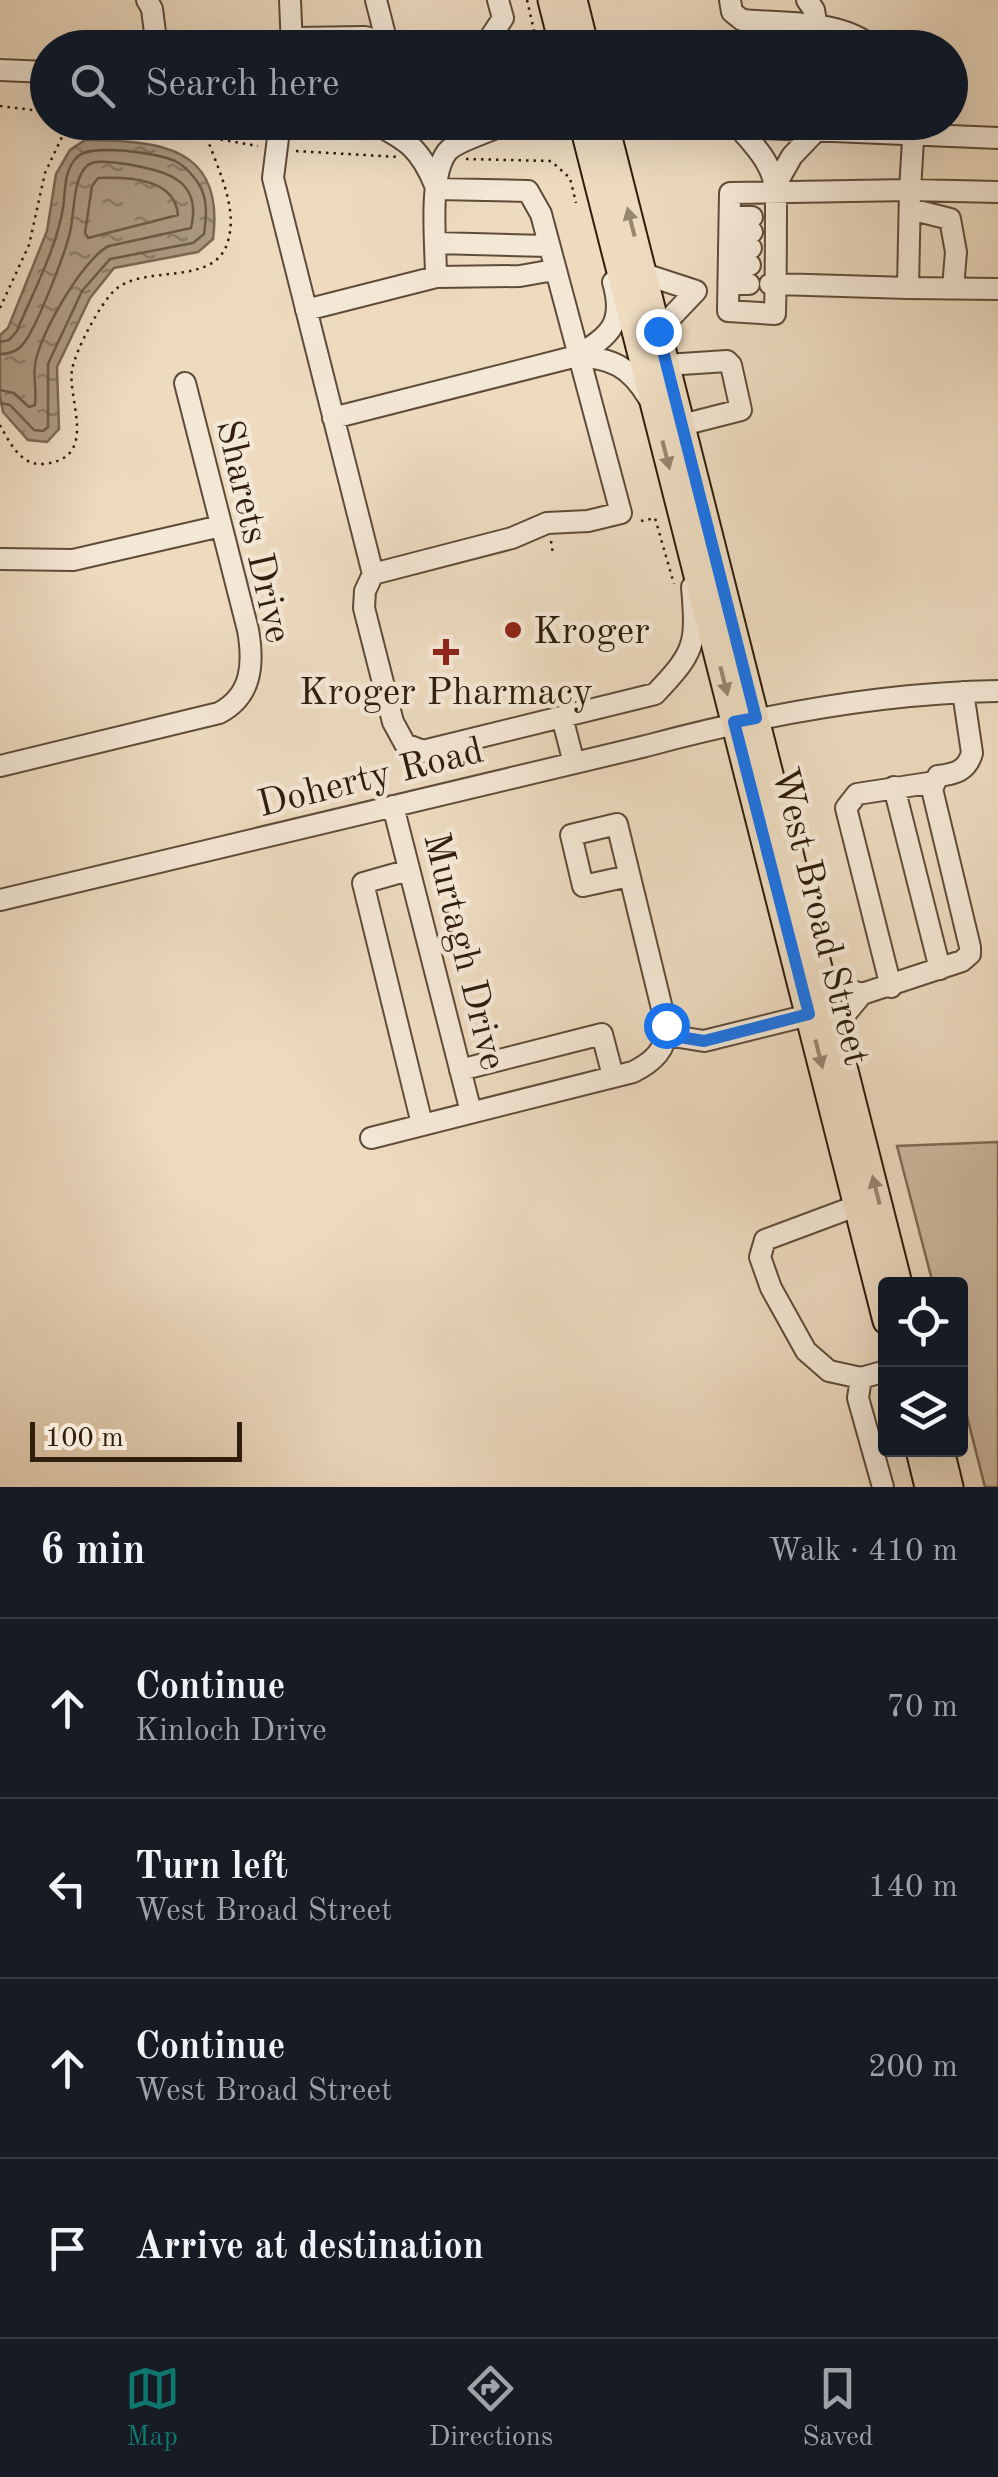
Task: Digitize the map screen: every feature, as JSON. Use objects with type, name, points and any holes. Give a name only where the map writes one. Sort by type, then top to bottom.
[{"type":"main road","points":[[551,0],[558,30]]},
{"type":"main road","points":[[574,0],[582,30]]},
{"type":"main road","name":"West Broad Street","points":[[584,140],[589,202],[654,407],[687,538],[823,982],[898,1277]]},
{"type":"main road","name":"West Broad Street","points":[[610,140],[682,425],[809,1014],[878,1290]]},
{"type":"main road","points":[[920,1457],[928,1487]]},
{"type":"main road","points":[[943,1457],[950,1487]]},
{"type":"street","points":[[146,0],[152,9],[155,30]]},
{"type":"street","points":[[290,0],[292,30]]},
{"type":"street","points":[[376,0],[383,30]]},
{"type":"street","points":[[495,30],[503,18],[498,0]]},
{"type":"street","points":[[730,0],[732,12],[742,20],[831,30]]},
{"type":"street","points":[[808,0],[817,27]]},
{"type":"street","points":[[0,70],[30,71]]},
{"type":"street","points":[[968,134],[998,138]]},
{"type":"street","points":[[277,140],[274,178],[373,574],[365,590],[364,608],[393,722],[405,744],[423,750],[655,694],[692,650],[694,614],[687,538]]},
{"type":"street","points":[[407,140],[434,158]]},
{"type":"street","points":[[434,158],[469,140]]},
{"type":"street","points":[[750,140],[763,156],[776,190]]},
{"type":"street","points":[[658,331],[696,292],[755,251],[792,156],[808,140]]},
{"type":"street","points":[[908,288],[913,140]]},
{"type":"street","points":[[434,158],[436,277]]},
{"type":"street","points":[[373,574],[496,543],[547,523],[588,521],[621,513],[541,214],[528,191],[437,188]]},
{"type":"street","points":[[755,251],[730,194],[776,190],[910,200],[998,192]]},
{"type":"street","points":[[910,200],[950,219],[956,252],[952,288]]},
{"type":"street","points":[[333,418],[578,356],[610,334],[616,322],[618,298],[589,202]]},
{"type":"street","points":[[436,243],[548,246]]},
{"type":"street","points":[[755,251],[908,288],[998,289]]},
{"type":"street","points":[[306,310],[436,277],[520,276],[554,270]]},
{"type":"street","points":[[644,274],[696,292]]},
{"type":"street","points":[[578,356],[614,360],[636,377],[654,407]]},
{"type":"street","points":[[666,364],[731,365],[741,410],[682,425]]},
{"type":"street","name":"Sharets Drive","points":[[0,766],[218,713],[242,694],[250,676],[251,648],[185,382]]},
{"type":"street","points":[[0,559],[73,560],[221,526]]},
{"type":"street","name":"Doherty Road","points":[[0,900],[745,720],[926,692],[998,691]]},
{"type":"street","points":[[823,982],[862,994],[962,961],[970,954],[932,789],[938,776],[957,773],[970,762],[963,692]]},
{"type":"street","points":[[562,717],[574,763]]},
{"type":"street","points":[[891,986],[846,808],[857,794],[935,782]]},
{"type":"street","points":[[894,787],[940,969]]},
{"type":"street","name":"Murtagh Drive","points":[[393,806],[470,1112]]},
{"type":"street","points":[[371,1138],[650,1064],[667,1035],[617,824],[571,835],[583,886],[629,876]]},
{"type":"street","points":[[409,870],[363,884],[422,1124]]},
{"type":"street","points":[[836,1035],[847,1012],[862,994]]},
{"type":"street","points":[[667,1035],[704,1041],[809,1014]]},
{"type":"street","points":[[460,1070],[602,1034],[613,1076]]},
{"type":"street","points":[[856,1206],[765,1240],[760,1257],[771,1288],[806,1350],[829,1371],[861,1378],[878,1373]]},
{"type":"street","points":[[861,1378],[858,1398],[884,1487]]},
{"type":"path","points":[[527,0],[534,30]]},
{"type":"path","points":[[0,106],[30,110]]},
{"type":"path","points":[[0,308],[29,244],[45,173],[61,140]]},
{"type":"path","points":[[0,426],[15,450],[27,460],[47,464],[67,454],[79,426],[71,380],[75,356],[107,299],[125,283],[196,270],[223,253],[229,240],[230,204],[209,140]]},
{"type":"path","points":[[222,140],[320,154],[551,162],[589,202]]},
{"type":"path","points":[[641,521],[656,518],[676,594]]},
{"type":"shaded area","points":[[998,1142],[998,1487],[985,1487],[968,1420],[968,1277],[931,1277],[897,1146]]},
{"type":"water","points":[[85,140],[162,147],[198,167],[209,184],[214,208],[213,239],[198,252],[114,268],[90,298],[57,367],[59,429],[47,442],[28,440],[3,412],[0,335],[8,328],[47,231],[56,174],[70,150]]},
{"type":"place","name":"Kroger","points":[[513,630]]},
{"type":"place","name":"Kroger Pharmacy","points":[[446,652]]},
{"type":"route","points":[[658,331],[756,718],[734,722],[809,1014],[704,1041],[667,1035],[666,1025]]}]
